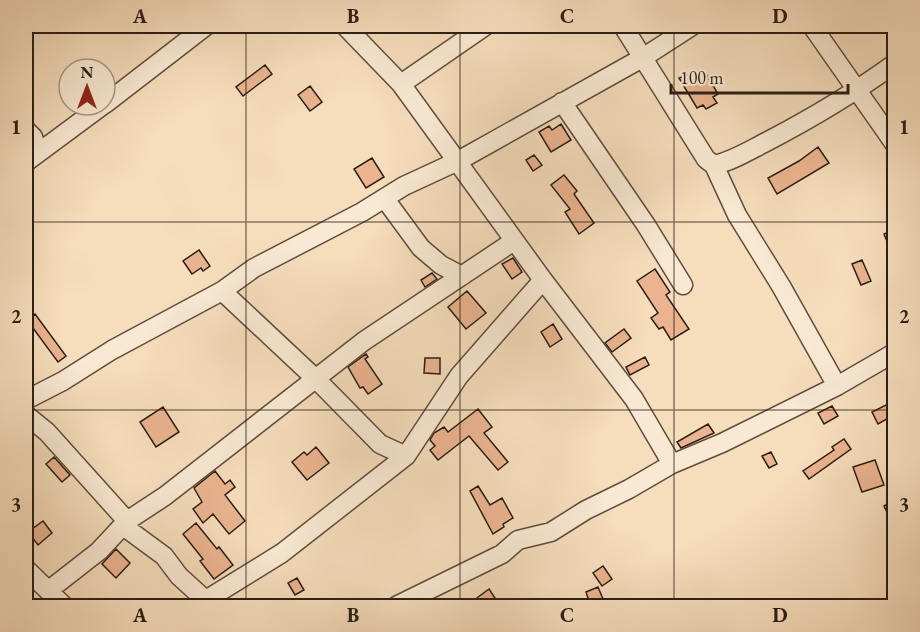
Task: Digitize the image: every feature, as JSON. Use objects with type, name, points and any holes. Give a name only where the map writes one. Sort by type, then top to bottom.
[{"type":"street","points":[[117,94],[203,26]]},
{"type":"street","points":[[345,26],[401,84],[514,241],[634,399],[672,464]]},
{"type":"street","points":[[401,84],[485,26]]},
{"type":"street","points":[[623,26],[706,159],[714,165],[737,215],[781,286],[837,386]]},
{"type":"street","points":[[26,400],[63,381],[112,350],[222,291],[254,268],[385,199],[404,186],[458,161],[644,57],[692,26]]},
{"type":"street","points":[[812,26],[894,143]]},
{"type":"street","points":[[714,165],[727,162],[858,91],[894,64]]},
{"type":"street","points":[[562,102],[646,225],[683,285]]},
{"type":"street","points":[[32,158],[87,117]]},
{"type":"street","points":[[26,130],[33,137],[32,158]]},
{"type":"street","points":[[385,199],[421,248],[441,265],[462,276]]},
{"type":"street","points":[[49,590],[99,551],[127,521],[165,496],[317,380],[364,341],[514,241]]},
{"type":"street","points":[[26,415],[47,432],[127,521],[130,531],[164,556],[179,576],[209,603],[282,553],[406,456],[459,376],[543,280]]},
{"type":"street","points":[[222,291],[317,380],[380,444],[406,456]]},
{"type":"street","points":[[396,606],[502,554],[518,540],[550,532],[672,464],[722,443],[837,386],[894,353]]},
{"type":"street","points":[[26,568],[64,606]]},
{"type":"building","points":[[265,65],[272,74],[243,96],[236,87]]},
{"type":"building","points":[[696,71],[700,79],[707,75],[718,94],[713,97],[717,103],[706,109],[703,105],[697,108],[679,78]]},
{"type":"building","points":[[310,86],[322,102],[310,111],[298,95]]},
{"type":"building","points":[[561,124],[571,140],[551,152],[539,132],[549,126],[552,130]]},
{"type":"building","points":[[818,147],[829,163],[777,194],[768,178],[799,161]]},
{"type":"building","points":[[534,155],[542,165],[533,171],[526,160]]},
{"type":"building","points":[[372,158],[384,177],[366,188],[354,169]]},
{"type":"building","points":[[564,175],[577,191],[574,194],[594,223],[579,234],[565,212],[570,209],[551,185]]},
{"type":"building","points":[[894,229],[894,258],[884,234]]},
{"type":"building","points":[[199,250],[210,266],[203,271],[201,268],[192,274],[183,261]]},
{"type":"building","points":[[513,258],[522,272],[512,279],[502,264]]},
{"type":"building","points":[[862,260],[871,281],[861,285],[852,264]]},
{"type":"building","points":[[655,269],[670,292],[666,295],[689,329],[671,340],[663,327],[659,329],[651,318],[658,313],[637,281]]},
{"type":"building","points":[[432,273],[437,279],[425,287],[421,280]]},
{"type":"building","points":[[467,291],[486,313],[466,329],[448,307]]},
{"type":"building","points":[[35,314],[66,356],[58,362],[27,320]]},
{"type":"building","points":[[553,324],[562,339],[550,347],[541,332]]},
{"type":"building","points":[[624,329],[631,338],[612,352],[605,343]]},
{"type":"building","points":[[366,354],[368,357],[365,359],[382,384],[368,394],[363,387],[360,388],[348,367]]},
{"type":"building","points":[[645,357],[649,365],[630,375],[626,367]]},
{"type":"building","points":[[425,358],[440,358],[440,374],[424,373]]},
{"type":"building","points":[[890,403],[894,415],[878,424],[872,412]]},
{"type":"building","points":[[832,406],[838,416],[824,424],[818,413]]},
{"type":"building","points":[[163,407],[179,432],[156,447],[140,422]]},
{"type":"building","points":[[478,409],[492,427],[484,433],[508,462],[498,470],[469,436],[438,460],[430,450],[435,446],[430,440],[434,433],[444,427],[448,432]]},
{"type":"building","points":[[708,424],[714,433],[681,448],[677,442]]},
{"type":"building","points":[[844,439],[851,449],[809,479],[803,471],[834,450],[832,447]]},
{"type":"building","points":[[316,447],[329,463],[307,480],[292,462],[304,452],[307,455]]},
{"type":"building","points":[[771,452],[777,464],[769,468],[762,456]]},
{"type":"building","points":[[54,457],[70,475],[62,482],[46,464]]},
{"type":"building","points":[[875,460],[884,485],[862,492],[853,467]]},
{"type":"building","points":[[215,471],[225,484],[230,480],[235,487],[225,495],[245,521],[229,534],[213,514],[203,523],[193,509],[202,502],[194,488]]},
{"type":"building","points":[[478,486],[490,505],[502,498],[513,518],[493,534],[470,491]]},
{"type":"building","points":[[894,500],[894,527],[884,506]]},
{"type":"building","points":[[43,521],[52,533],[38,545],[28,532]]},
{"type":"building","points":[[196,523],[233,565],[214,579],[200,561],[203,559],[183,534]]},
{"type":"building","points":[[116,549],[130,563],[116,578],[102,564]]},
{"type":"building","points":[[603,566],[612,579],[602,586],[593,573]]},
{"type":"building","points":[[297,578],[304,590],[295,595],[288,583]]},
{"type":"building","points":[[598,587],[603,599],[590,604],[586,592]]},
{"type":"building","points":[[489,589],[495,598],[482,606],[477,598]]},
{"type":"waterway","points":[[894,575],[889,586],[894,593]]}]
